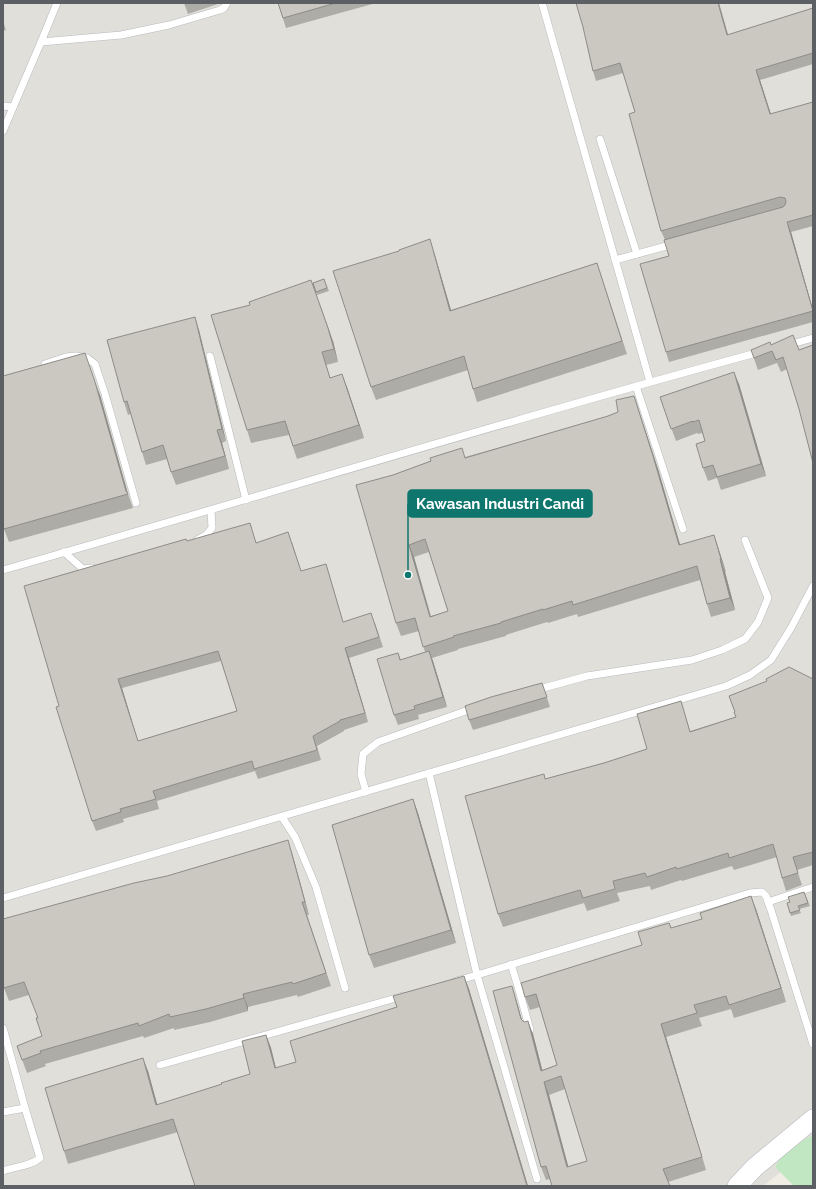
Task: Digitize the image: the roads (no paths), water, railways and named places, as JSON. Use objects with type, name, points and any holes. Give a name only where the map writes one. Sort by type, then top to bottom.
[{"type":"main road","points":[[737,1186],[755,1167],[813,1119]]},
{"type":"lane","points":[[3,131],[57,3]]},
{"type":"lane","points":[[41,42],[121,35],[169,25],[220,10],[224,8],[227,3]]},
{"type":"lane","points":[[542,3],[650,382]]},
{"type":"lane","points":[[3,106],[13,107]]},
{"type":"lane","points":[[600,139],[637,254]]},
{"type":"lane","points":[[615,260],[681,242]]},
{"type":"lane","points":[[783,346],[813,338]]},
{"type":"lane","points":[[3,570],[636,386],[768,350]]},
{"type":"lane","points":[[39,366],[76,356],[87,358],[95,364],[106,394],[136,502]]},
{"type":"lane","points":[[210,356],[246,500]]},
{"type":"lane","points":[[636,386],[683,529]]},
{"type":"lane","points":[[191,542],[206,535],[212,528],[211,510]]},
{"type":"lane","points":[[529,692],[587,676],[692,660],[722,650],[745,639],[758,622],[768,598],[745,540]]},
{"type":"lane","points":[[64,552],[83,569],[97,567]]},
{"type":"lane","points":[[3,898],[726,686],[750,675],[771,660],[791,628],[813,586]]},
{"type":"lane","points":[[366,792],[361,774],[363,754],[378,742],[478,707]]},
{"type":"lane","points":[[429,773],[477,975],[537,1180]]},
{"type":"lane","points":[[282,817],[295,837],[316,887],[345,988]]},
{"type":"lane","points":[[768,902],[813,887]]},
{"type":"lane","points":[[447,983],[750,893],[762,892],[766,896],[813,1044]]},
{"type":"lane","points":[[511,964],[530,1030]]},
{"type":"lane","points":[[519,990],[537,984]]},
{"type":"lane","points":[[160,1065],[409,994]]},
{"type":"lane","points":[[3,1028],[40,1158],[28,1166],[13,1167],[3,1171]]},
{"type":"lane","points":[[3,1112],[25,1108]]},
{"type":"place","name":"Kawasan Industri Candi","points":[[408,575]]}]
